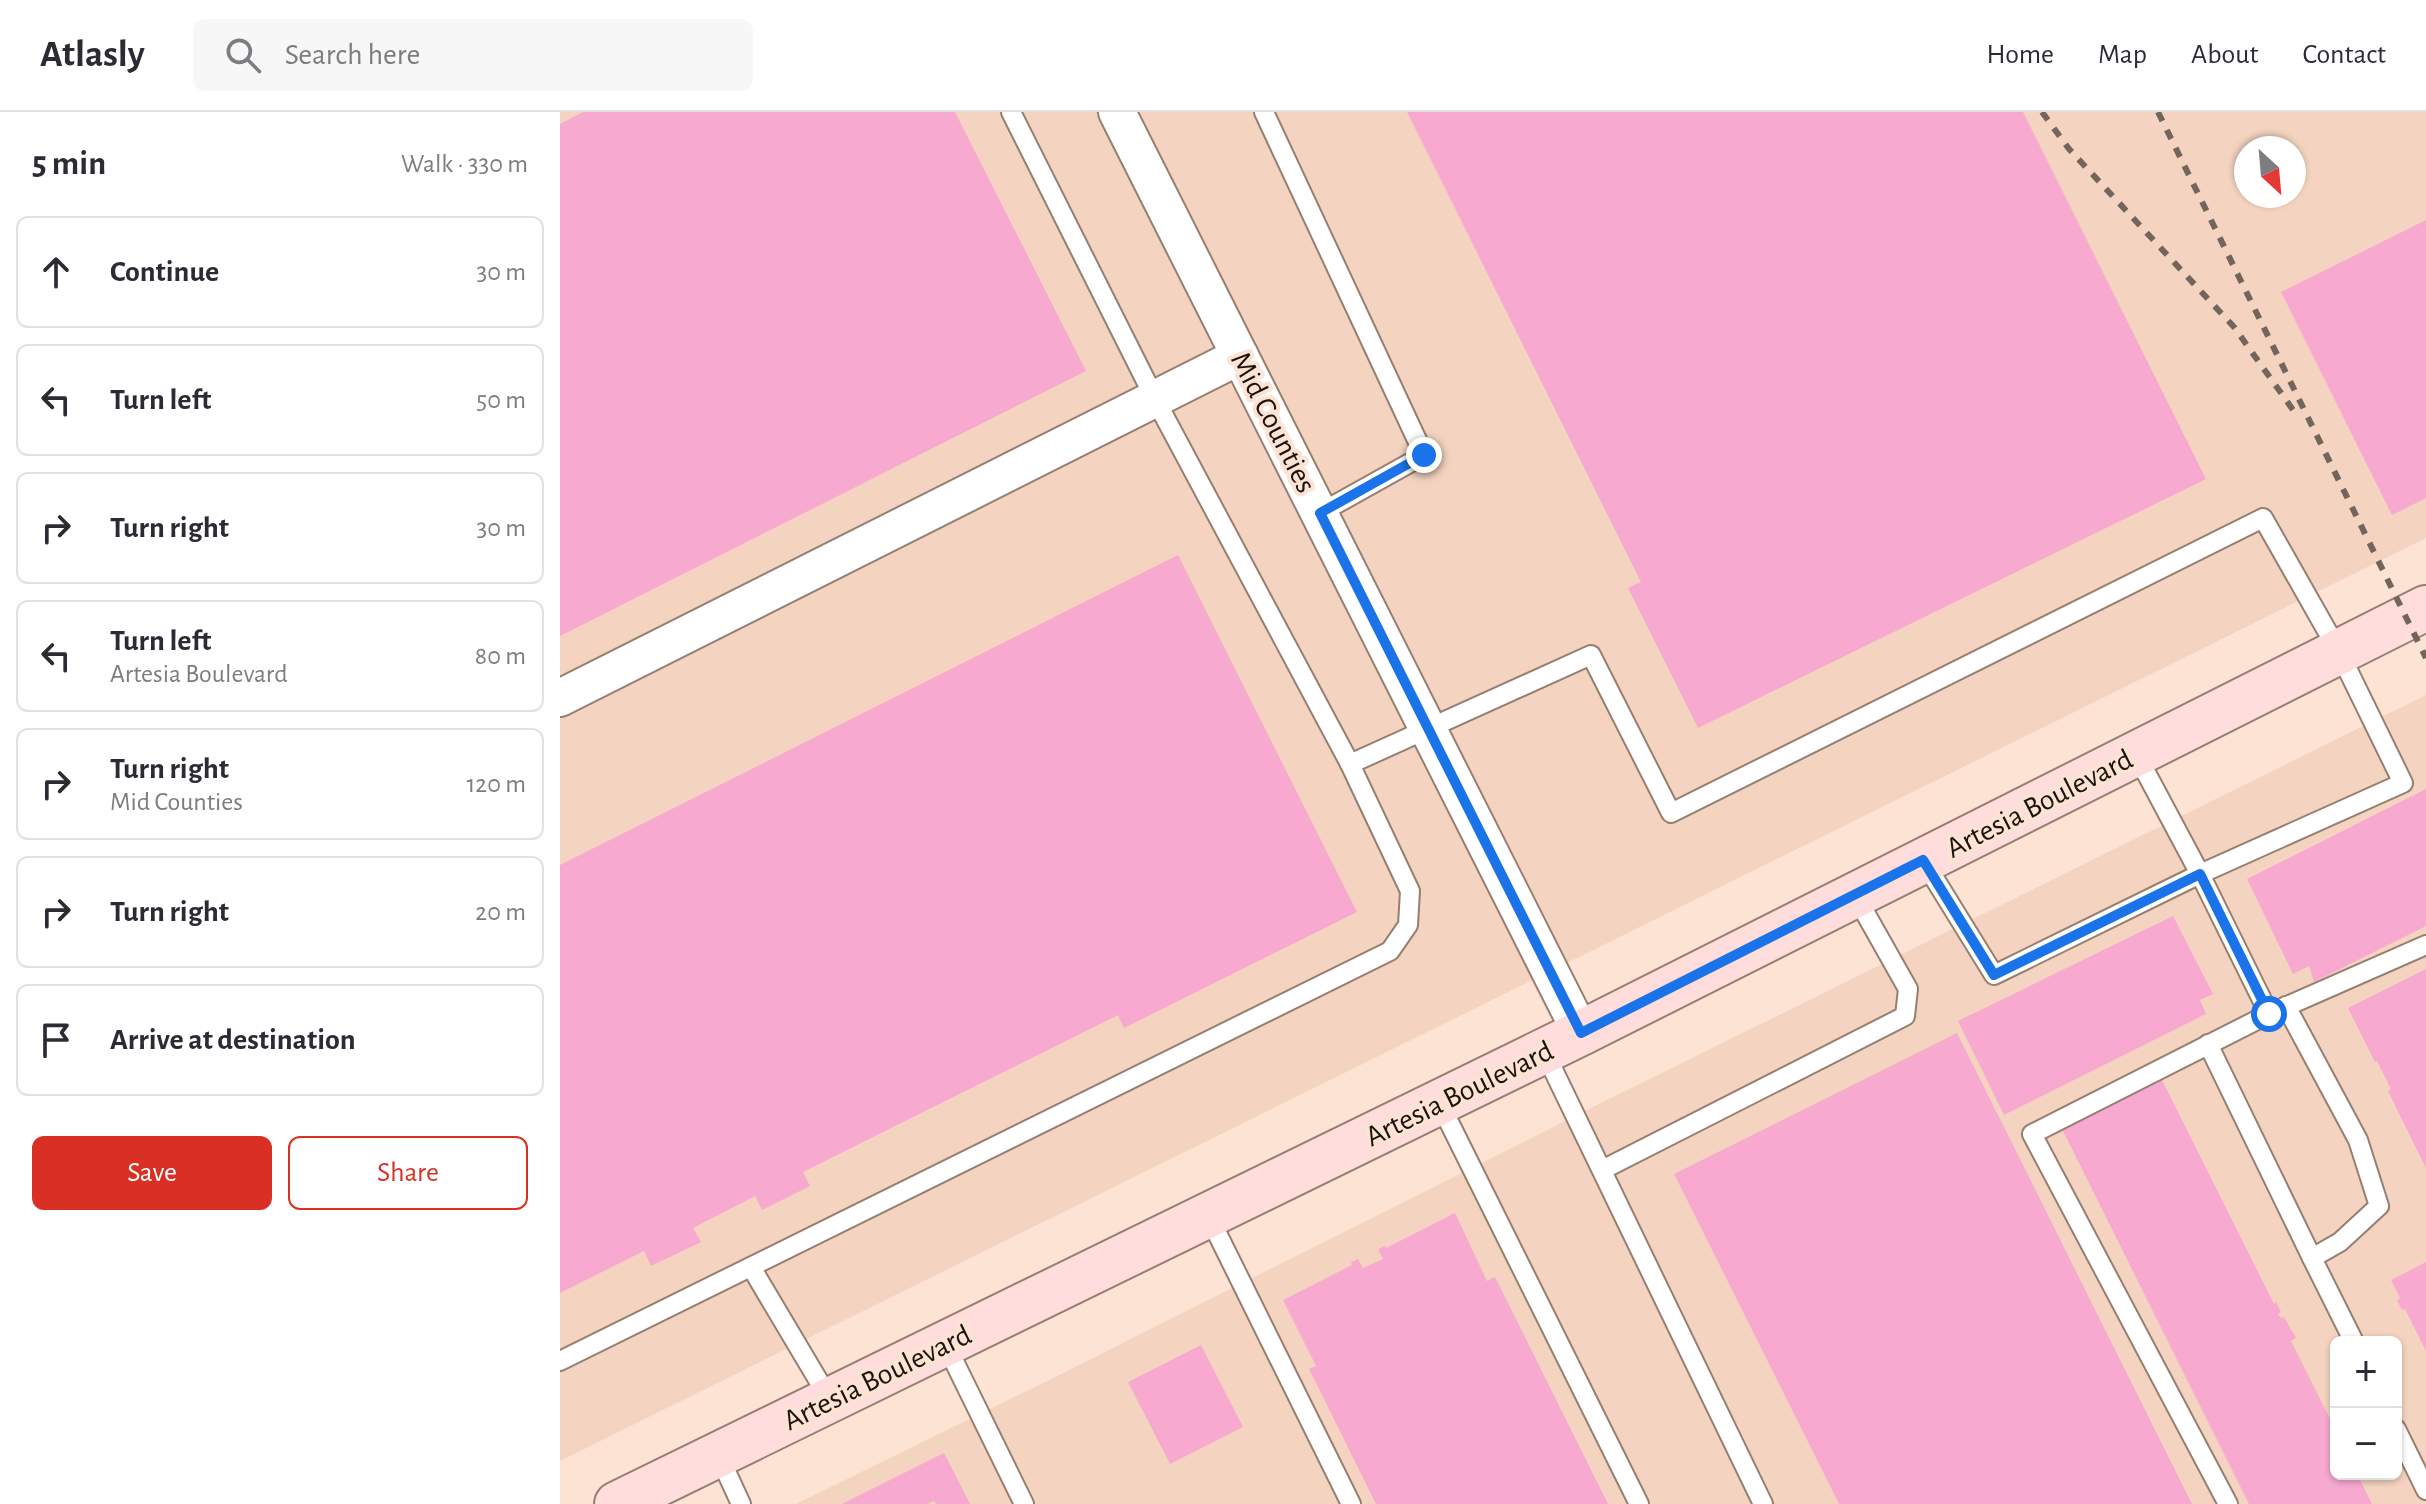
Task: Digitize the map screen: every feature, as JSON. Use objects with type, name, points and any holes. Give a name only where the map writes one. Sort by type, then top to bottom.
[{"type":"main road","name":"Artesia Boulevard","points":[[617,1504],[1563,1042],[2426,608]]},
{"type":"street","name":"Mid Counties","points":[[1117,112],[1428,729],[1563,1042]]},
{"type":"street","points":[[560,698],[1240,356]]},
{"type":"lane","points":[[560,1361],[1390,951],[1408,925],[1410,891],[1350,764],[1155,399],[1011,112]]},
{"type":"lane","points":[[1264,112],[1424,455],[1320,513]]},
{"type":"lane","points":[[1350,764],[1591,655],[1671,813],[2263,518],[2339,652],[2403,783],[2200,874],[1994,975],[1923,860]]},
{"type":"lane","points":[[2136,754],[2269,1014]]},
{"type":"lane","points":[[1602,1170],[1905,1016],[1908,989],[1855,895]]},
{"type":"lane","points":[[2228,1504],[2032,1134],[2269,1014],[2426,945]]},
{"type":"lane","points":[[2286,1006],[2358,1140],[2379,1206],[2340,1242],[2312,1258]]},
{"type":"lane","points":[[1563,1042],[1602,1170],[1763,1504]]},
{"type":"lane","points":[[2208,1044],[2351,1336]]},
{"type":"lane","points":[[1439,1102],[1639,1504]]},
{"type":"lane","points":[[1208,1215],[1351,1504]]},
{"type":"lane","points":[[751,1267],[830,1400]]},
{"type":"lane","points":[[945,1343],[1024,1504]]},
{"type":"lane","points":[[2402,1441],[2426,1490]]},
{"type":"lane","points":[[718,1454],[741,1504]]},
{"type":"shaded area","points":[[560,112],[2426,112],[2426,538],[560,1461]]},
{"type":"shaded area","points":[[2426,695],[2426,1504],[796,1504]]},
{"type":"building","points":[[583,112],[955,112],[1086,371],[560,636],[560,124]]},
{"type":"building","points":[[1407,112],[2023,112],[2206,479],[1698,728],[1628,588],[1641,582]]},
{"type":"building","points":[[2426,220],[2426,498],[2392,515],[2281,292]]},
{"type":"building","points":[[1178,555],[1357,912],[1124,1028],[1118,1015],[803,1172],[810,1186],[762,1210],[755,1196],[693,1228],[701,1242],[651,1266],[644,1251],[560,1293],[560,865]]},
{"type":"building","points":[[2426,789],[2426,926],[2314,982],[2309,966],[2293,974],[2247,879]]},
{"type":"building","points":[[2173,916],[2213,994],[2200,1000],[2206,1014],[2004,1115],[1958,1021]]},
{"type":"building","points":[[2426,969],[2426,1168],[2388,1091],[2391,1089],[2348,1008]]},
{"type":"building","points":[[1957,1033],[2192,1504],[1839,1504],[1674,1174]]},
{"type":"building","points":[[2162,1080],[2274,1304],[2276,1302],[2281,1312],[2278,1314],[2284,1317],[2296,1338],[2291,1341],[2330,1419],[2330,1480],[2360,1480],[2372,1504],[2249,1504],[2062,1129]]},
{"type":"building","points":[[1455,1213],[1487,1281],[1495,1277],[1608,1504],[1376,1504],[1309,1369],[1316,1366],[1283,1300],[1358,1259],[1363,1268],[1383,1259],[1378,1249],[1386,1248]]},
{"type":"building","points":[[2426,1262],[2426,1351],[2405,1309],[2402,1310],[2397,1300],[2400,1298],[2391,1280]]},
{"type":"building","points":[[1201,1345],[1243,1427],[1170,1464],[1128,1382]]},
{"type":"building","points":[[944,1453],[970,1504],[936,1504],[934,1501],[927,1504],[842,1504]]},
{"type":"railway","points":[[2042,112],[2069,149],[2234,327],[2296,414]]},
{"type":"railway","points":[[2158,112],[2426,658]]},
{"type":"route","points":[[1424,455],[1320,513],[1581,1033],[1923,860],[1994,975],[2200,874],[2269,1014]]}]
